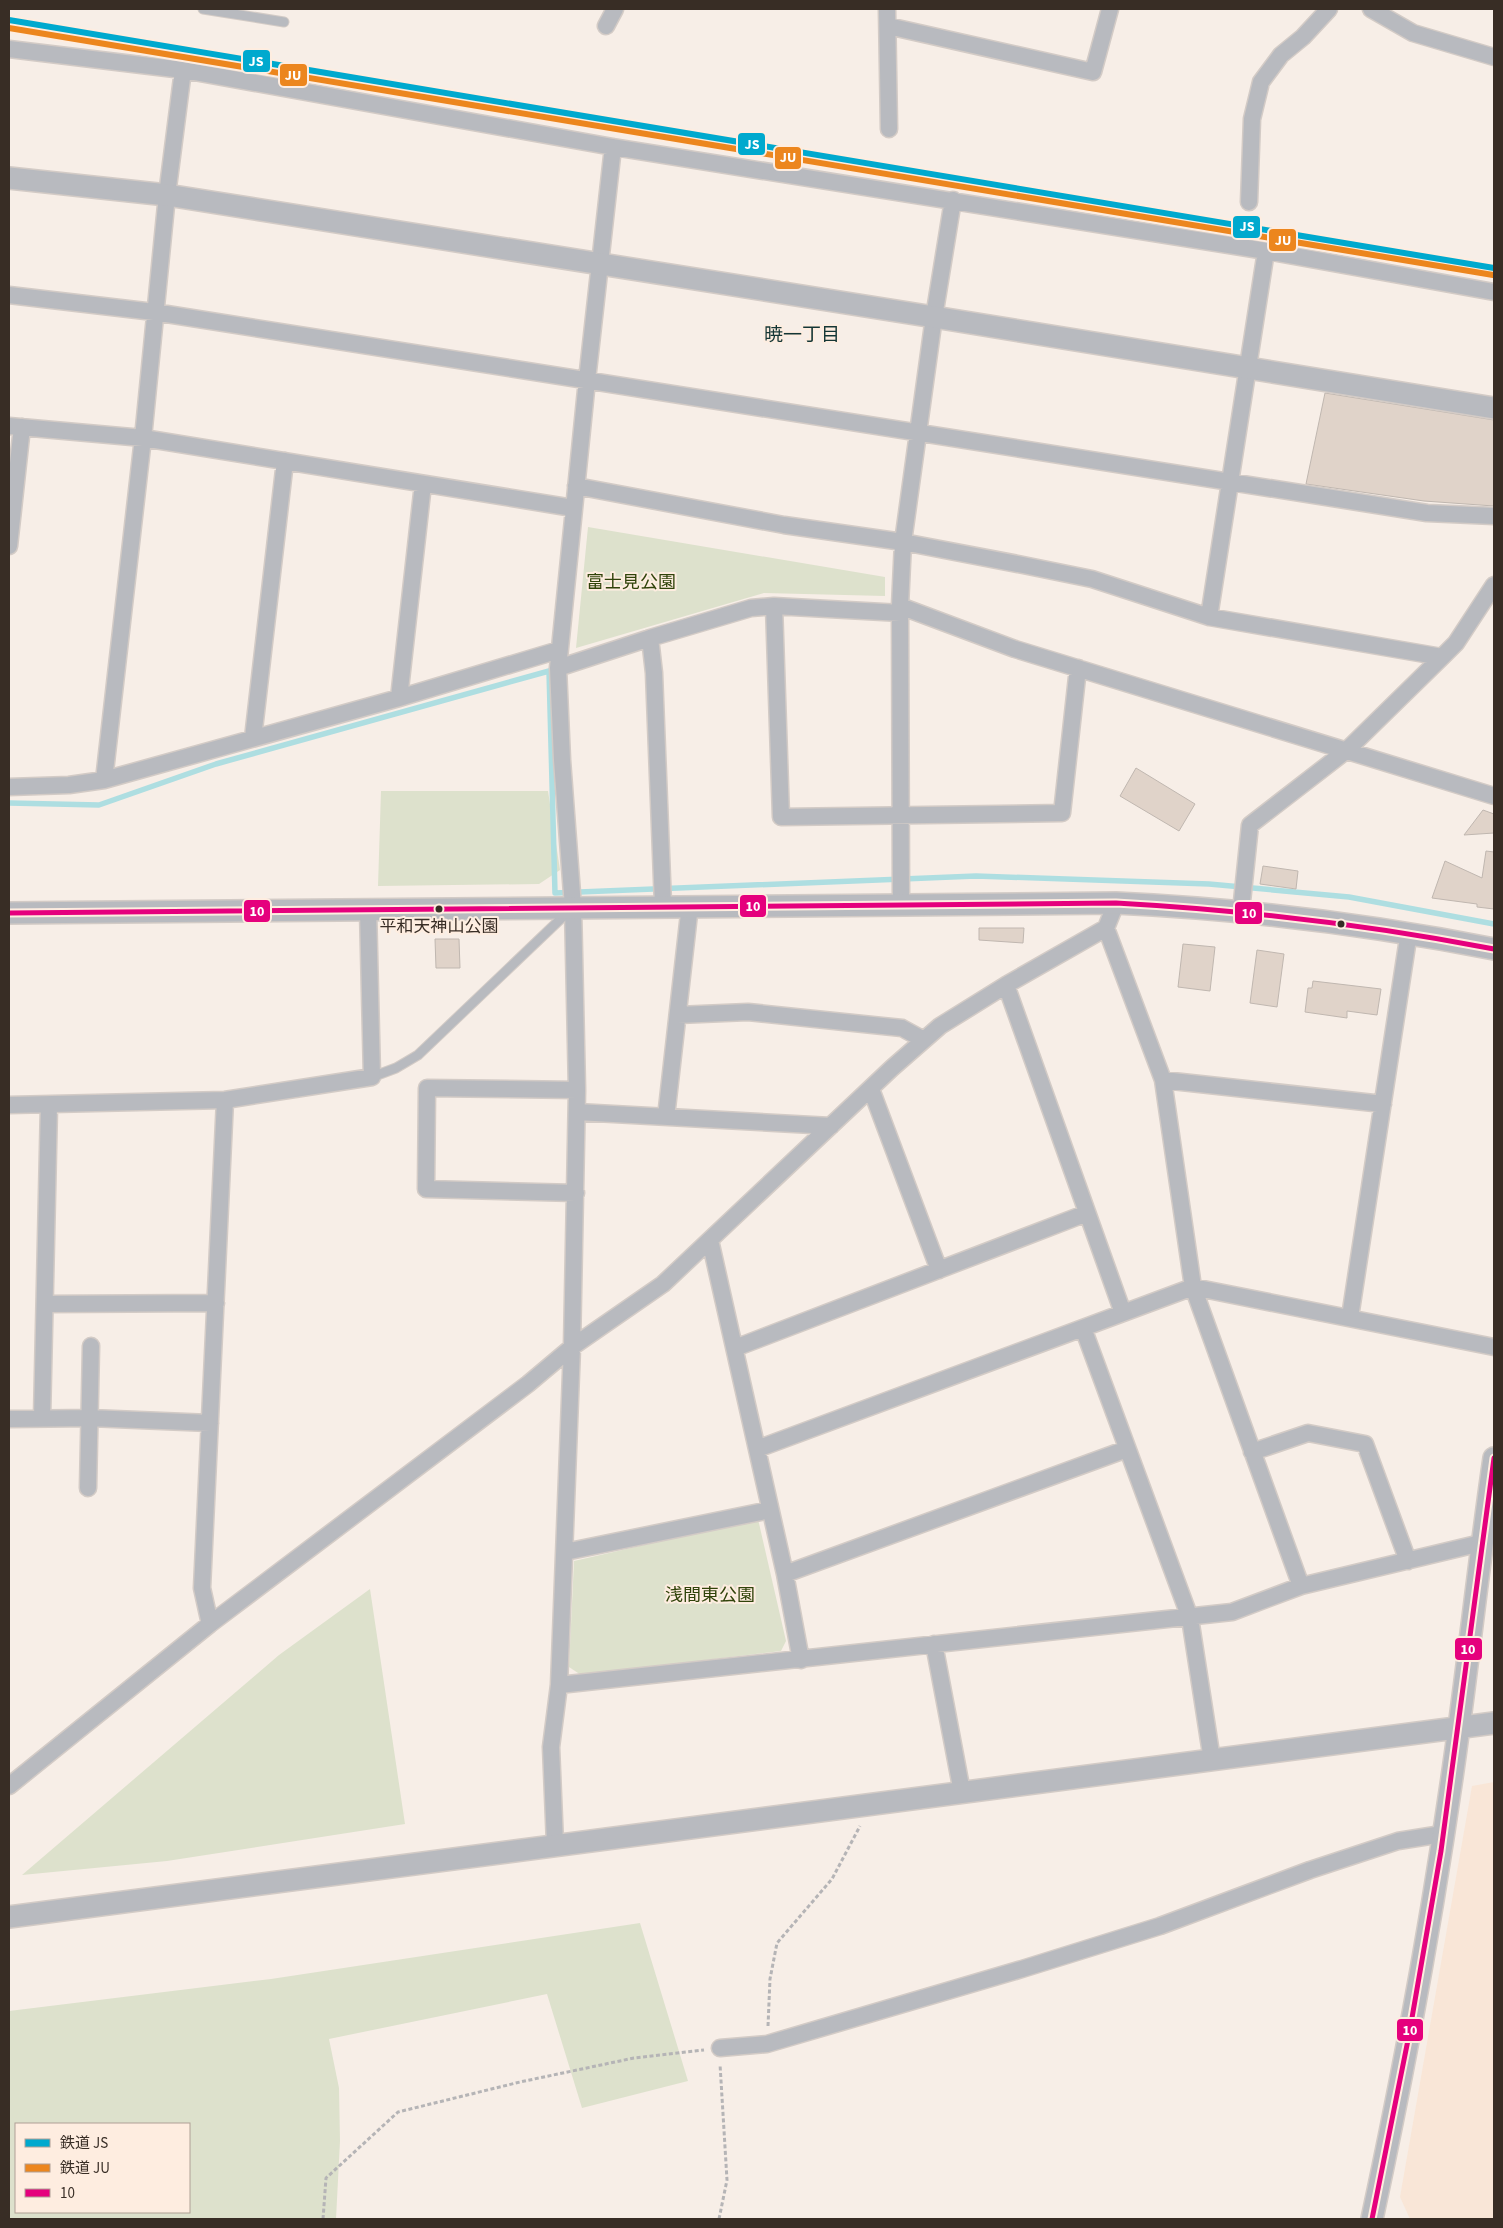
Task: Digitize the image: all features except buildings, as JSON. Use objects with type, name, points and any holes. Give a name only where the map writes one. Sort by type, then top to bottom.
[{"type":"street","points":[[606,26],[614,9]]},
{"type":"street","points":[[887,9],[889,129]]},
{"type":"street","points":[[888,26],[1093,72],[1110,9]]},
{"type":"street","points":[[1249,202],[1252,119],[1261,82],[1281,55],[1303,37],[1329,9]]},
{"type":"street","points":[[1371,9],[1413,33],[1494,57]]},
{"type":"street","points":[[9,49],[183,70],[613,147],[1266,251],[1494,292]]},
{"type":"street","points":[[104,780],[143,438],[166,195],[183,70]]},
{"type":"street","points":[[555,1844],[551,1746],[559,1685],[572,1347],[578,1090],[573,907],[562,760],[558,668],[573,508],[613,147]]},
{"type":"street","points":[[9,178],[166,195],[1494,408]]},
{"type":"street","points":[[900,904],[900,609],[903,542],[934,317],[953,200]]},
{"type":"street","points":[[1209,617],[1266,251]]},
{"type":"street","points":[[9,295],[154,312],[1428,513],[1494,516]]},
{"type":"street","points":[[9,546],[16,426],[143,438],[573,508]]},
{"type":"street","points":[[253,738],[285,461]]},
{"type":"street","points":[[399,698],[423,484]]},
{"type":"street","points":[[576,486],[784,525],[903,542],[1092,579],[1209,617],[1442,657]]},
{"type":"street","points":[[1241,911],[1250,825],[1347,750],[1456,644],[1494,585]]},
{"type":"street","points":[[558,668],[752,608],[774,606],[900,609],[1015,649],[1494,796]]},
{"type":"street","points":[[774,606],[780,817],[1062,813],[1078,668]]},
{"type":"street","points":[[650,638],[654,673],[663,905]]},
{"type":"street","points":[[9,787],[69,785],[104,780],[399,698],[560,650]]},
{"type":"street","points":[[9,1786],[210,1624],[528,1384],[572,1347],[663,1284],[940,1026],[1106,928],[1116,903]]},
{"type":"street","points":[[9,913],[663,905],[1116,903],[1241,911],[1322,919],[1409,932],[1494,949]]},
{"type":"street","points":[[666,1117],[690,906]]},
{"type":"street","points":[[9,1106],[225,1100],[372,1077],[368,909]]},
{"type":"street","points":[[1106,928],[1163,1080],[1193,1287],[1301,1586]]},
{"type":"street","points":[[1350,1317],[1409,932]]},
{"type":"street","points":[[1006,986],[1123,1313]]},
{"type":"street","points":[[678,1015],[748,1012],[902,1028],[924,1040]]},
{"type":"street","points":[[1163,1080],[1383,1104]]},
{"type":"street","points":[[576,1193],[426,1189],[427,1088],[578,1090]]},
{"type":"street","points":[[871,1089],[939,1270]]},
{"type":"street","points":[[210,1624],[202,1588],[225,1100]]},
{"type":"street","points":[[42,1418],[48,1105]]},
{"type":"street","points":[[577,1112],[831,1126]]},
{"type":"street","points":[[735,1348],[1087,1213]]},
{"type":"street","points":[[710,1240],[785,1574],[801,1660]]},
{"type":"street","points":[[756,1448],[1193,1287],[1494,1346]]},
{"type":"street","points":[[45,1304],[216,1303]]},
{"type":"street","points":[[1083,1328],[1190,1618],[1212,1760]]},
{"type":"street","points":[[88,1488],[91,1346]]},
{"type":"street","points":[[9,1419],[90,1418],[210,1423]]},
{"type":"street","points":[[1252,1452],[1308,1433],[1365,1444],[1408,1560]]},
{"type":"street","points":[[785,1574],[1127,1449]]},
{"type":"street","points":[[1372,2219],[1409,2041],[1459,1728],[1481,1543],[1494,1458]]},
{"type":"street","points":[[564,1552],[770,1510]]},
{"type":"street","points":[[559,1685],[1232,1612],[1301,1586],[1481,1543]]},
{"type":"street","points":[[934,1644],[962,1792]]},
{"type":"street","points":[[9,1917],[555,1844],[871,1805],[1494,1723]]},
{"type":"street","points":[[720,2048],[767,2044],[1160,1926],[1310,1870],[1398,1841],[1442,1834]]},
{"type":"lane","points":[[203,9],[284,22]]},
{"type":"lane","points":[[372,1077],[396,1068],[426,1049],[573,907]]},
{"type":"path","points":[[767,2044],[770,1979],[777,1943],[832,1879],[871,1805]]},
{"type":"path","points":[[323,2219],[326,2178],[398,2112],[520,2082],[634,2058],[720,2048],[727,2180],[718,2219]]},
{"type":"shaded area","points":[[1494,1782],[1494,2219],[1410,2219],[1400,2197],[1472,1786]]},
{"type":"green space","name":"富士見公園","points":[[588,527],[885,577],[885,596],[764,593],[576,648]]},
{"type":"green space","name":"平和天神山公園","points":[[381,791],[548,791],[560,870],[539,884],[378,886]]},
{"type":"green space","name":"浅間東公園","points":[[758,1519],[786,1641],[781,1651],[581,1675],[569,1667],[574,1561]]},
{"type":"green space","points":[[370,1589],[405,1824],[167,1861],[22,1875],[279,1655]]},
{"type":"green space","points":[[640,1923],[688,2081],[582,2108],[547,1994],[329,2039],[339,2088],[340,2141],[336,2219],[9,2219],[9,2011],[271,1979]]},
{"type":"waterway","points":[[9,803],[99,805],[216,764],[549,671],[555,893],[976,876],[1209,884],[1349,897],[1494,924]]},
{"type":"rail line","name":"JS","points":[[9,20],[1494,268]]},
{"type":"rail line","name":"JU","points":[[9,28],[1493,275]]},
{"type":"transit line","name":"10","points":[[9,913],[1116,903],[1258,914],[1353,926],[1494,949]]},
{"type":"transit line","name":"10","points":[[1372,2219],[1409,2035],[1441,1851],[1494,1458]]},
{"type":"place","name":"平和天神山公園","points":[[439,909]]},
{"type":"district","name":"暁一丁目","points":[[802,334]]}]
